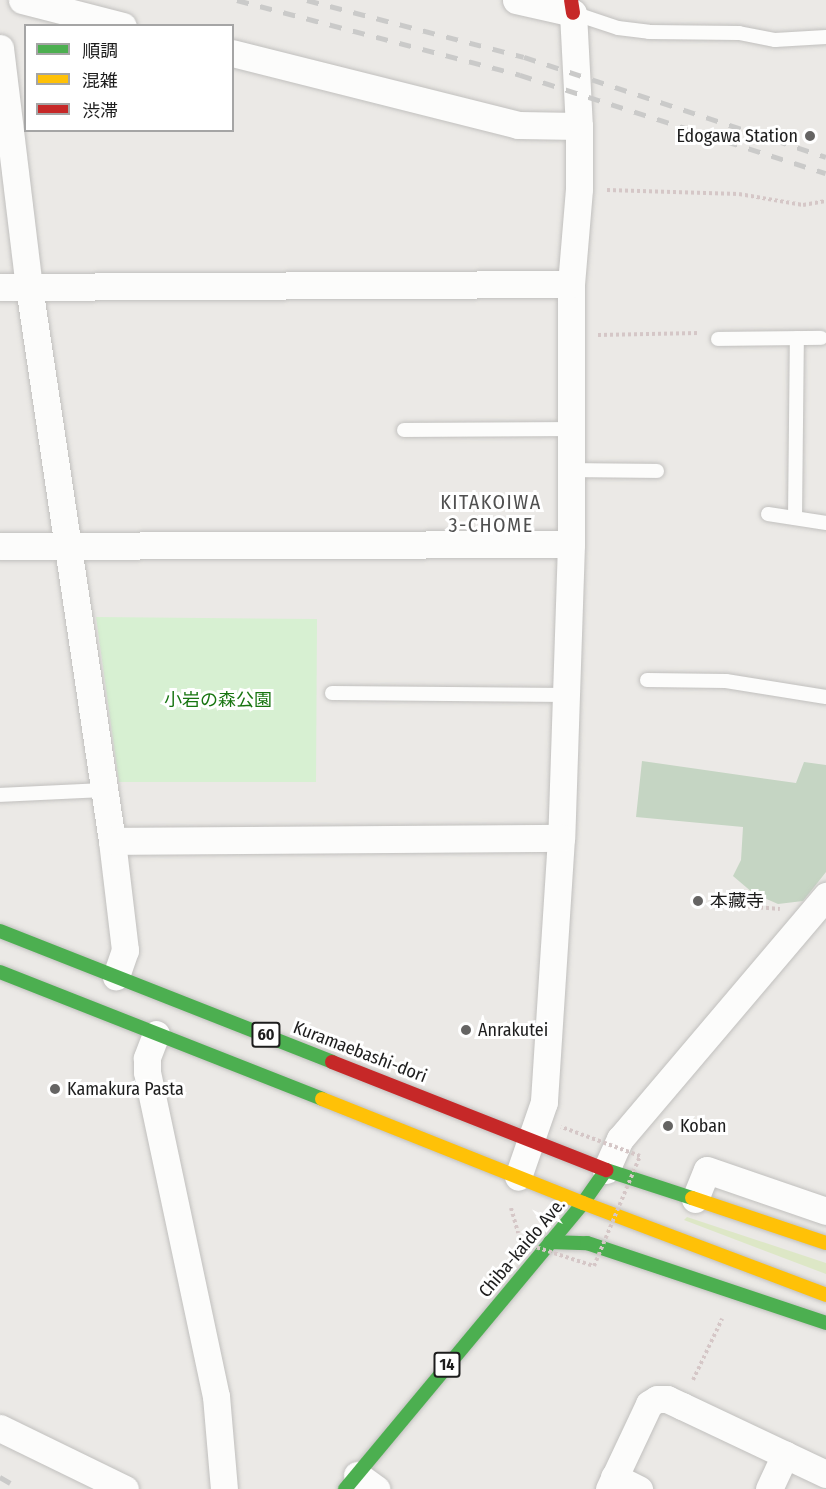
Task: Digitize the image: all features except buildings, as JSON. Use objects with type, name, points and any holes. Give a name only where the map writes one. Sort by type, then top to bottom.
[{"type":"main road","name":"Kuramaebashi-dori","points":[[0,931],[606,1170]]},
{"type":"main road","name":"60","points":[[0,972],[156,1034],[518,1190],[583,1203]]},
{"type":"main road","points":[[606,1170],[826,1243]]},
{"type":"main road","name":"14","points":[[583,1203],[606,1170]]},
{"type":"main road","name":"Chiba-kaido Ave.","points":[[359,1485],[583,1203],[826,1295]]},
{"type":"main road","points":[[550,1242],[587,1243],[826,1323]]},
{"type":"street","points":[[22,0],[115,24]]},
{"type":"street","points":[[516,0],[572,7],[579,126],[579,189],[571,284],[571,544],[561,838],[544,1102],[518,1190]]},
{"type":"street","points":[[0,48],[5,139],[68,547],[102,790],[112,841],[125,950],[116,976]]},
{"type":"street","points":[[234,54],[518,125],[579,126]]},
{"type":"street","points":[[0,287],[571,284]]},
{"type":"street","points":[[0,546],[571,544]]},
{"type":"street","points":[[112,841],[561,838]]},
{"type":"street","points":[[606,1170],[620,1139],[826,896]]},
{"type":"street","points":[[156,1034],[147,1059],[147,1072],[216,1396],[224,1489]]},
{"type":"street","points":[[695,1199],[707,1170],[826,1211]]},
{"type":"street","points":[[639,1489],[612,1483],[649,1404],[657,1399],[667,1399],[826,1474]]},
{"type":"street","points":[[0,1428],[125,1489]]},
{"type":"street","points":[[769,1489],[785,1455]]},
{"type":"lane","points":[[572,7],[618,28],[649,32],[739,33],[774,40],[826,37]]},
{"type":"lane","points":[[795,518],[797,338]]},
{"type":"lane","points":[[717,339],[820,338]]},
{"type":"lane","points":[[404,430],[572,429]]},
{"type":"lane","points":[[572,470],[657,471]]},
{"type":"lane","points":[[768,514],[826,523]]},
{"type":"lane","points":[[647,680],[726,681],[826,697]]},
{"type":"lane","points":[[332,693],[566,695]]},
{"type":"lane","points":[[0,795],[102,790]]},
{"type":"path","points":[[579,189],[739,194],[803,205],[826,201]]},
{"type":"path","points":[[571,336],[713,333],[717,339]]},
{"type":"path","points":[[730,905],[788,910],[807,919]]},
{"type":"path","points":[[518,1190],[510,1204],[520,1242],[594,1266],[640,1156],[561,1127]]},
{"type":"path","points":[[682,1406],[722,1318]]},
{"type":"green space","name":"小岩の森公園","points":[[96,617],[317,619],[316,782],[119,782]]},
{"type":"green space","points":[[642,761],[796,783],[804,762],[826,765],[826,872],[803,901],[778,904],[753,893],[733,876],[741,860],[743,827],[636,817]]},
{"type":"green space","points":[[687,1217],[826,1263],[826,1274],[684,1220]]},
{"type":"railway","points":[[237,0],[520,75],[826,173]]},
{"type":"railway","points":[[307,0],[524,57],[826,157]]},
{"type":"railway","points":[[0,1477],[21,1489]]},
{"type":"traffic: fast","points":[[0,931],[332,1062]]},
{"type":"traffic: fast","points":[[0,972],[322,1099]]},
{"type":"traffic: fast","points":[[345,1489],[583,1203],[606,1170],[692,1198]]},
{"type":"traffic: fast","points":[[550,1242],[587,1243],[826,1323]]},
{"type":"traffic: slow","points":[[322,1099],[583,1203]]},
{"type":"traffic: slow","points":[[692,1198],[826,1243]]},
{"type":"traffic: slow","points":[[583,1203],[826,1295]]},
{"type":"traffic: jam","points":[[571,0],[573,13]]},
{"type":"traffic: jam","points":[[332,1062],[606,1170]]},
{"type":"place","name":"Edogawa Station","points":[[810,136]]},
{"type":"place","name":"本藏寺","points":[[698,901]]},
{"type":"place","name":"Anrakutei","points":[[466,1030]]},
{"type":"place","name":"Kamakura Pasta","points":[[55,1089]]},
{"type":"place","name":"Koban","points":[[668,1126]]},
{"type":"district","name":"KITAKOIWA 3-CHOME","points":[[491,514]]}]
